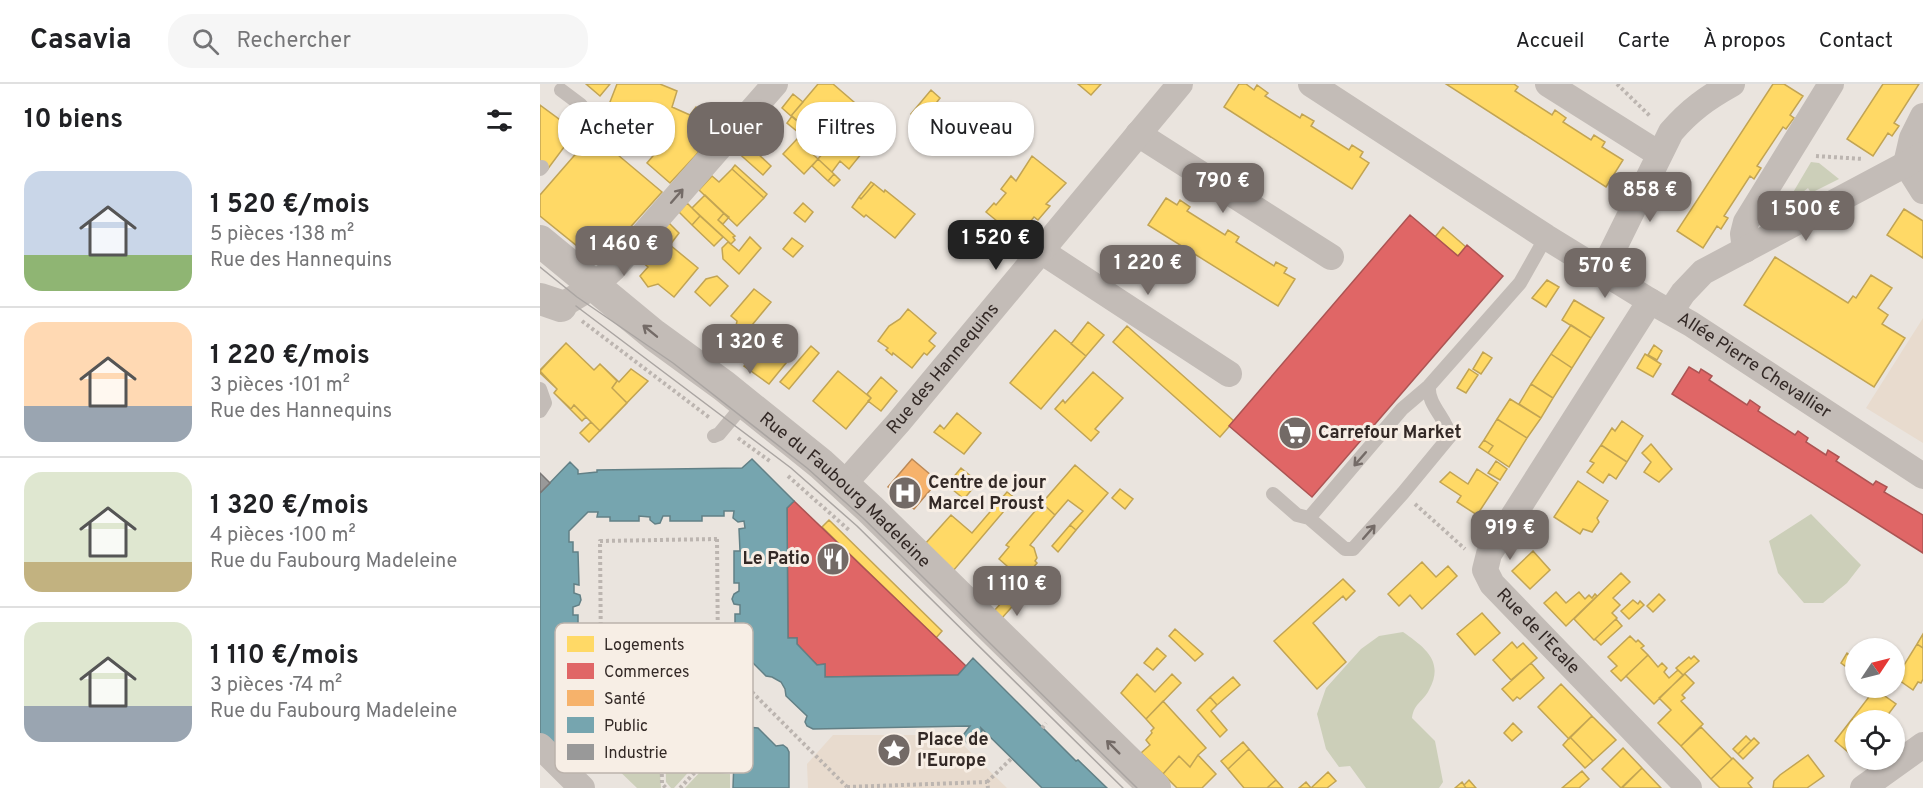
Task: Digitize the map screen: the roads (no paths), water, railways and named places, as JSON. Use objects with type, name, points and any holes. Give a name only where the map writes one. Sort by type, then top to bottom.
[{"type":"street","points":[[555,309],[595,285],[614,268],[775,84]]},
{"type":"street","name":"Rue des Hannequins","points":[[844,484],[898,423],[1180,84]]},
{"type":"street","name":"Allée Pierre Chevallier","points":[[1311,84],[1546,237],[1660,306],[1923,476]]},
{"type":"street","points":[[1548,84],[1659,154]]},
{"type":"street","points":[[1602,272],[1671,132],[1688,113],[1732,84]]},
{"type":"street","points":[[1745,250],[1743,234],[1746,222],[1831,84]]},
{"type":"street","points":[[1923,116],[1912,138],[1923,191]]},
{"type":"street","points":[[1138,134],[1331,257]]},
{"type":"street","points":[[1660,306],[1683,293],[1703,272],[1915,159]]},
{"type":"street","name":"Rue du Faubourg Madeleine","points":[[540,241],[654,335],[745,403],[844,484],[1155,788]]},
{"type":"street","points":[[1041,251],[1229,374]]},
{"type":"street","name":"Rue de l'Ecale","points":[[1660,306],[1489,554],[1485,565],[1488,579],[1689,788]]},
{"type":"street","points":[[1863,788],[1923,744]]},
{"type":"street","points":[[540,746],[555,761]]},
{"type":"lane","points":[[561,90],[577,102]]},
{"type":"lane","points":[[1309,518],[1402,409],[1429,386],[1520,283],[1546,237]]},
{"type":"lane","points":[[1273,494],[1298,515],[1309,518],[1340,546],[1353,549],[1450,436],[1448,427],[1430,397],[1429,386]]},
{"type":"lane","points":[[540,389],[545,403],[540,411]]},
{"type":"lane","points":[[719,432],[745,403]]},
{"type":"tram line","points":[[540,267],[577,297],[673,363],[807,468],[863,518],[1137,788]]},
{"type":"tram line","points":[[576,306],[791,468],[857,526],[1123,788]]},
{"type":"place","name":"Carrefour Market","points":[[1295,433]]},
{"type":"place","name":"Centre de jour Marcel Proust","points":[[905,493]]},
{"type":"place","name":"Le Patio","points":[[833,559]]},
{"type":"place","name":"Place de l'Europe","points":[[894,750]]}]
